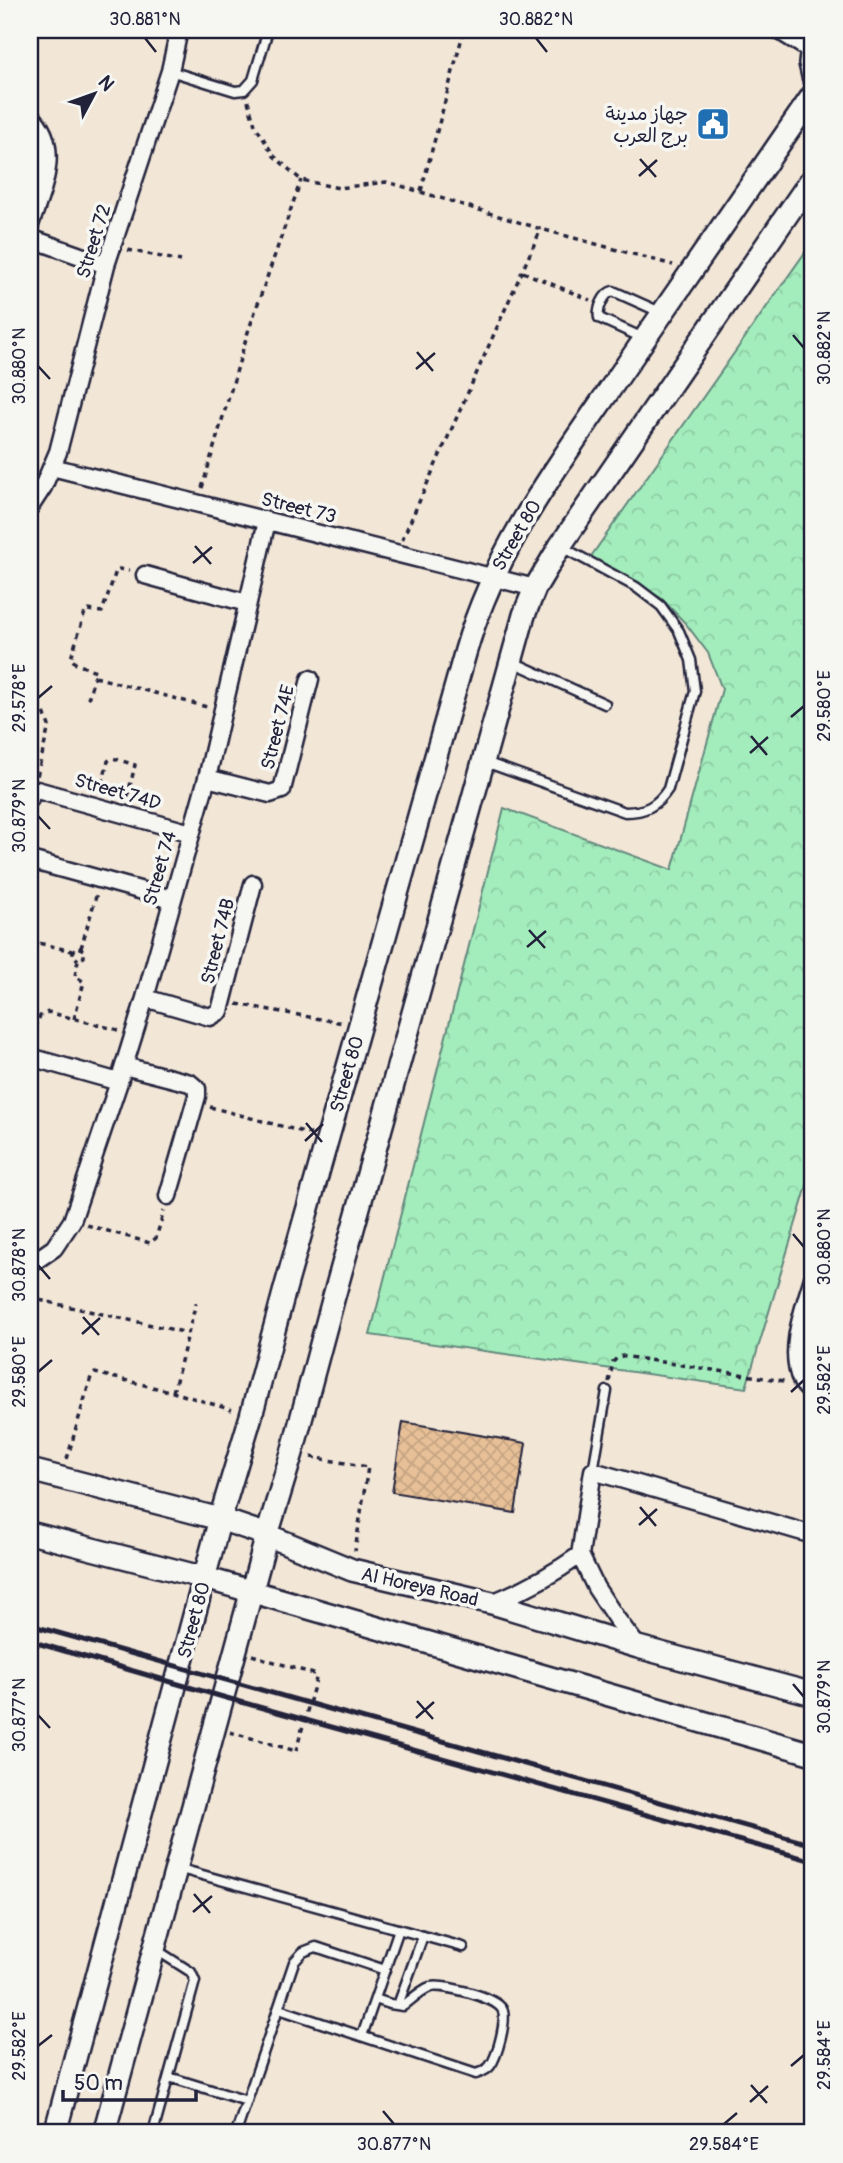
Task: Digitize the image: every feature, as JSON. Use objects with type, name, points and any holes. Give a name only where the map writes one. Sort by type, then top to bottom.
[{"type":"street","name":"Street 72","points":[[30,507],[52,467],[106,265],[170,71],[180,30]]},
{"type":"street","points":[[778,30],[812,45],[810,63],[813,76]]},
{"type":"street","name":"Street 80","points":[[55,2133],[220,1519],[482,601],[509,544],[553,474],[813,95]]},
{"type":"street","points":[[30,115],[45,139],[49,159],[46,179],[30,225]]},
{"type":"street","points":[[104,2133],[267,1535],[524,615],[535,588],[560,546],[813,177]]},
{"type":"street","points":[[30,238],[106,265]]},
{"type":"street","name":"Street 73","points":[[52,467],[535,588]]},
{"type":"street","name":"Street 74","points":[[30,1261],[54,1248],[72,1221],[121,1074],[207,778],[267,521]]},
{"type":"street","points":[[145,575],[247,603]]},
{"type":"street","name":"Street 74E","points":[[207,778],[270,794],[282,790],[310,679]]},
{"type":"street","name":"Street 74D","points":[[32,794],[97,807],[191,833]]},
{"type":"street","points":[[30,860],[172,900]]},
{"type":"street","name":"Street 74B","points":[[145,998],[210,1017],[220,1011],[253,884]]},
{"type":"street","points":[[30,1057],[193,1084],[197,1093],[168,1196]]},
{"type":"street","points":[[808,1390],[799,1370],[798,1338],[813,1278]]},
{"type":"street","name":"Al Horeya Road","points":[[30,1470],[220,1519],[352,1570],[492,1603],[638,1647],[813,1694]]},
{"type":"street","points":[[638,1647],[602,1598],[580,1555],[593,1471],[813,1535]]},
{"type":"street","points":[[30,1533],[205,1578],[813,1754]]},
{"type":"street","points":[[492,1603],[533,1585],[580,1555]]},
{"type":"lane","points":[[170,71],[235,91],[244,90],[251,84],[268,30]]},
{"type":"lane","points":[[645,339],[600,319],[597,315],[607,293],[613,291],[663,313]]},
{"type":"lane","points":[[482,761],[625,812],[651,808],[661,800],[668,789],[695,691],[691,660],[679,631],[661,606],[636,587],[560,546]]},
{"type":"lane","points":[[510,661],[605,704]]},
{"type":"lane","points":[[593,1471],[607,1391]]},
{"type":"lane","points":[[177,1868],[463,1947]]},
{"type":"lane","points":[[362,2036],[399,1929]]},
{"type":"lane","points":[[398,2005],[423,1936]]},
{"type":"lane","points":[[236,2133],[294,1962],[303,1952],[316,1947],[385,1970]]},
{"type":"lane","points":[[153,2133],[195,1981],[191,1972],[155,1949]]},
{"type":"lane","points":[[279,2009],[476,2074],[491,2065],[505,2022],[504,2011],[497,2003],[444,1986],[427,1988],[403,2006],[375,1999]]},
{"type":"lane","points":[[169,2077],[247,2101]]},
{"type":"path","points":[[421,191],[464,30]]},
{"type":"path","points":[[244,90],[255,125],[274,156],[301,180],[339,188],[386,183],[421,191],[541,229],[692,271]]},
{"type":"path","points":[[197,503],[248,332],[301,180]]},
{"type":"path","points":[[396,553],[541,229]]},
{"type":"path","points":[[112,247],[181,261]]},
{"type":"path","points":[[522,272],[601,305]]},
{"type":"path","points":[[88,699],[95,670],[76,664],[71,658],[85,612],[103,611],[117,570],[145,575]]},
{"type":"path","points":[[95,677],[222,711]]},
{"type":"path","points":[[30,699],[44,712],[48,726],[32,794]]},
{"type":"path","points":[[97,807],[109,760],[113,758],[133,763],[135,768],[123,814]]},
{"type":"path","points":[[80,948],[101,880]]},
{"type":"path","points":[[30,941],[73,952]]},
{"type":"path","points":[[73,952],[77,947],[80,948]]},
{"type":"path","points":[[74,1018],[84,982],[75,976],[79,960],[85,957],[80,948]]},
{"type":"path","points":[[73,952],[75,959],[79,960]]},
{"type":"path","points":[[224,1001],[359,1027]]},
{"type":"path","points":[[30,1037],[40,1016],[45,1013],[134,1033]]},
{"type":"path","points":[[194,1103],[327,1139]]},
{"type":"path","points":[[72,1221],[150,1242],[156,1238],[168,1196]]},
{"type":"path","points":[[30,1298],[188,1333]]},
{"type":"path","points":[[173,1392],[196,1303]]},
{"type":"path","points":[[607,1391],[613,1362],[620,1356],[808,1390]]},
{"type":"path","points":[[61,1479],[93,1374],[99,1373],[173,1392],[251,1416]]},
{"type":"path","points":[[292,1453],[368,1466],[352,1570]]},
{"type":"path","points":[[215,1727],[296,1751],[317,1675],[237,1650]]},
{"type":"green space","points":[[813,241],[813,1166],[746,1388],[370,1335],[504,808],[672,870],[722,689],[708,653],[686,624],[661,598],[635,583],[587,562]]},
{"type":"building","points":[[403,1422],[526,1443],[515,1513],[392,1492]]},
{"type":"railway","points":[[30,1625],[813,1845]]},
{"type":"railway","points":[[30,1641],[813,1861]]},
{"type":"place","name":"جهاز مدينة برج العرب","points":[[713,124]]}]
